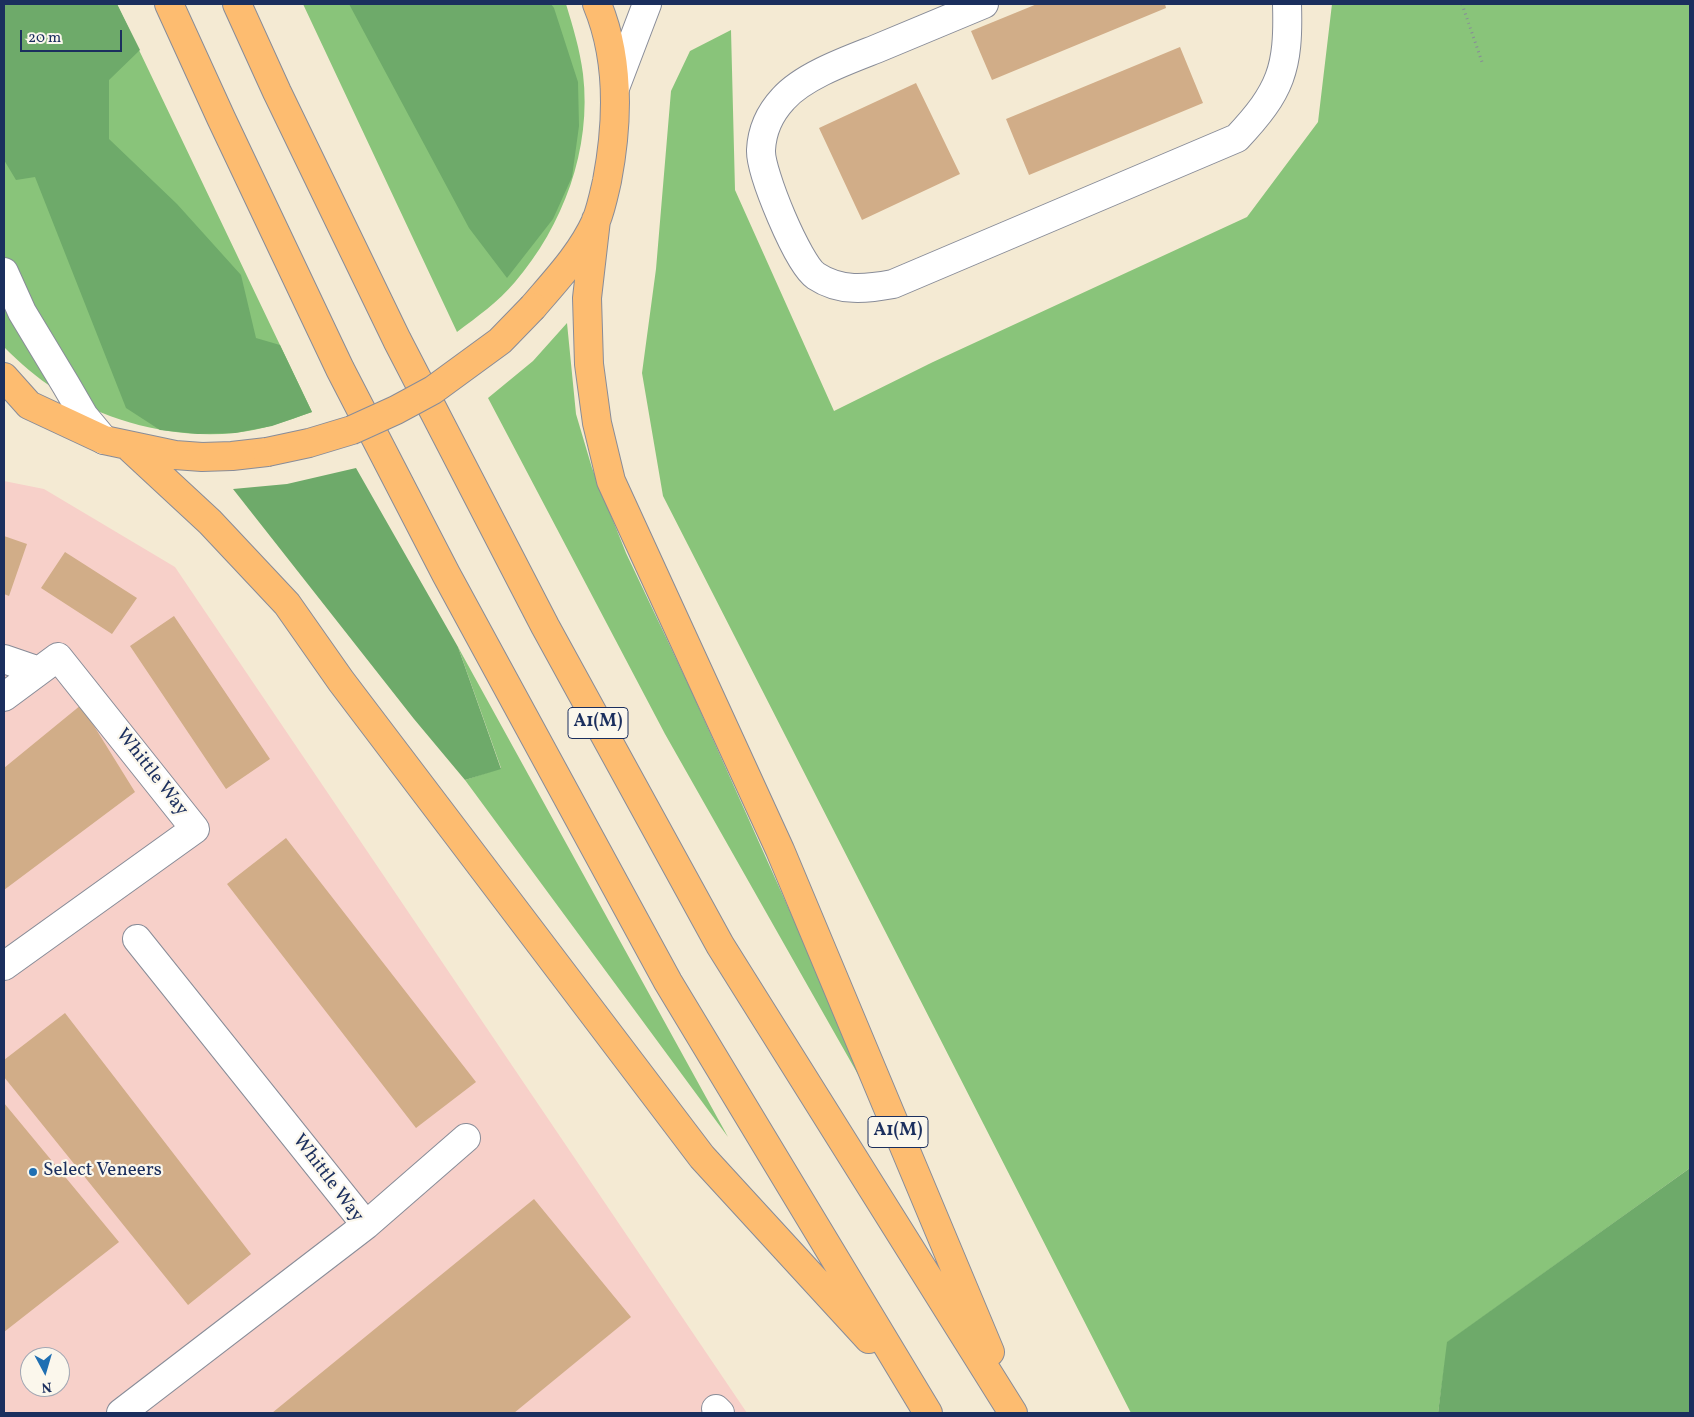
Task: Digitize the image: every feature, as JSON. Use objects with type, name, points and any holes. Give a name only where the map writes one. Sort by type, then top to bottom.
[{"type":"highway","points":[[169,4],[340,369],[451,582],[668,982],[928,1413]]},
{"type":"highway","name":"A1(M)","points":[[237,4],[396,340],[545,626],[710,928],[1014,1413]]},
{"type":"highway","points":[[4,376],[16,402],[116,443],[174,455],[202,457],[267,452],[310,443],[352,430],[434,390],[500,341],[533,307],[575,256],[596,220],[612,157],[615,126],[615,88],[611,50],[597,4]]},
{"type":"highway","name":"A1(M)","points":[[596,220],[587,298],[589,364],[597,423],[611,481],[780,850],[1014,1413]]},
{"type":"highway","points":[[116,443],[216,528],[287,604],[341,681],[702,1157],[908,1382]]},
{"type":"street","points":[[615,88],[647,4]]},
{"type":"street","points":[[984,4],[838,64],[796,87],[783,98],[768,118],[761,151],[763,168],[770,189],[803,262],[815,276],[833,285],[850,289],[867,289],[893,284],[1236,138],[1260,114],[1275,90],[1283,70],[1288,37],[1287,4]]},
{"type":"street","points":[[4,272],[22,312],[84,416],[116,443]]},
{"type":"street","name":"Whittle Way","points":[[4,697],[58,657],[195,829],[4,966]]},
{"type":"street","points":[[4,659],[39,671]]},
{"type":"street","name":"Whittle Way","points":[[121,1413],[366,1225],[137,939]]},
{"type":"street","points":[[366,1225],[466,1138]]},
{"type":"path","points":[[1462,4],[1482,62]]},
{"type":"shaded area","points":[[4,481],[44,489],[175,567],[747,1413],[4,1413]]},
{"type":"green space","points":[[4,4],[117,4],[312,412],[284,422],[235,433],[188,433],[142,426],[98,411],[56,390],[29,370],[4,347]]},
{"type":"green space","points":[[4,4],[117,4],[140,50],[109,80],[109,139],[177,204],[241,275],[256,338],[280,345],[312,412],[272,426],[235,433],[198,434],[160,430],[126,408],[35,177],[16,180],[4,160]]},
{"type":"green space","points":[[303,4],[566,4],[580,56],[585,102],[578,158],[570,185],[560,211],[532,260],[502,296],[457,332]]},
{"type":"green space","points":[[349,4],[551,4],[554,8],[578,82],[579,126],[572,177],[553,219],[507,278],[469,228]]},
{"type":"green space","points":[[1332,4],[1690,4],[1690,1168],[1448,1342],[1438,1413],[1131,1413],[663,496],[642,373],[656,269],[671,91],[690,51],[731,30],[735,190],[834,411],[933,362],[1247,217],[1318,122]]},
{"type":"green space","points":[[567,323],[576,414],[592,468],[626,553],[690,688],[881,1115],[665,734],[488,398],[533,361]]},
{"type":"green space","points":[[356,468],[458,647],[501,769],[465,780],[414,719],[233,489],[287,484]]},
{"type":"green space","points":[[458,647],[728,1137],[465,780],[501,768]]},
{"type":"green space","points":[[1690,1168],[1690,1413],[1438,1413],[1447,1342]]},
{"type":"building","points":[[1037,4],[1165,4],[1166,8],[992,80],[971,31]]},
{"type":"building","points":[[1180,47],[1203,103],[1029,175],[1006,119]]},
{"type":"building","points":[[916,83],[960,174],[862,220],[819,128]]},
{"type":"building","points":[[4,536],[27,544],[9,596],[4,594]]},
{"type":"building","points":[[65,552],[137,598],[112,634],[41,588]]},
{"type":"building","points":[[174,616],[270,759],[226,789],[130,646]]},
{"type":"building","points":[[81,705],[135,792],[4,890],[4,768]]},
{"type":"building","points":[[286,838],[476,1082],[416,1128],[227,884]]},
{"type":"building","points":[[65,1013],[251,1254],[188,1305],[4,1077],[4,1060]]},
{"type":"building","name":"Select Veneers","points":[[4,1103],[119,1242],[4,1332]]},
{"type":"building","points":[[534,1199],[631,1317],[514,1413],[272,1413]]},
{"type":"place","name":"Select Veneers","points":[[33,1172]]}]
